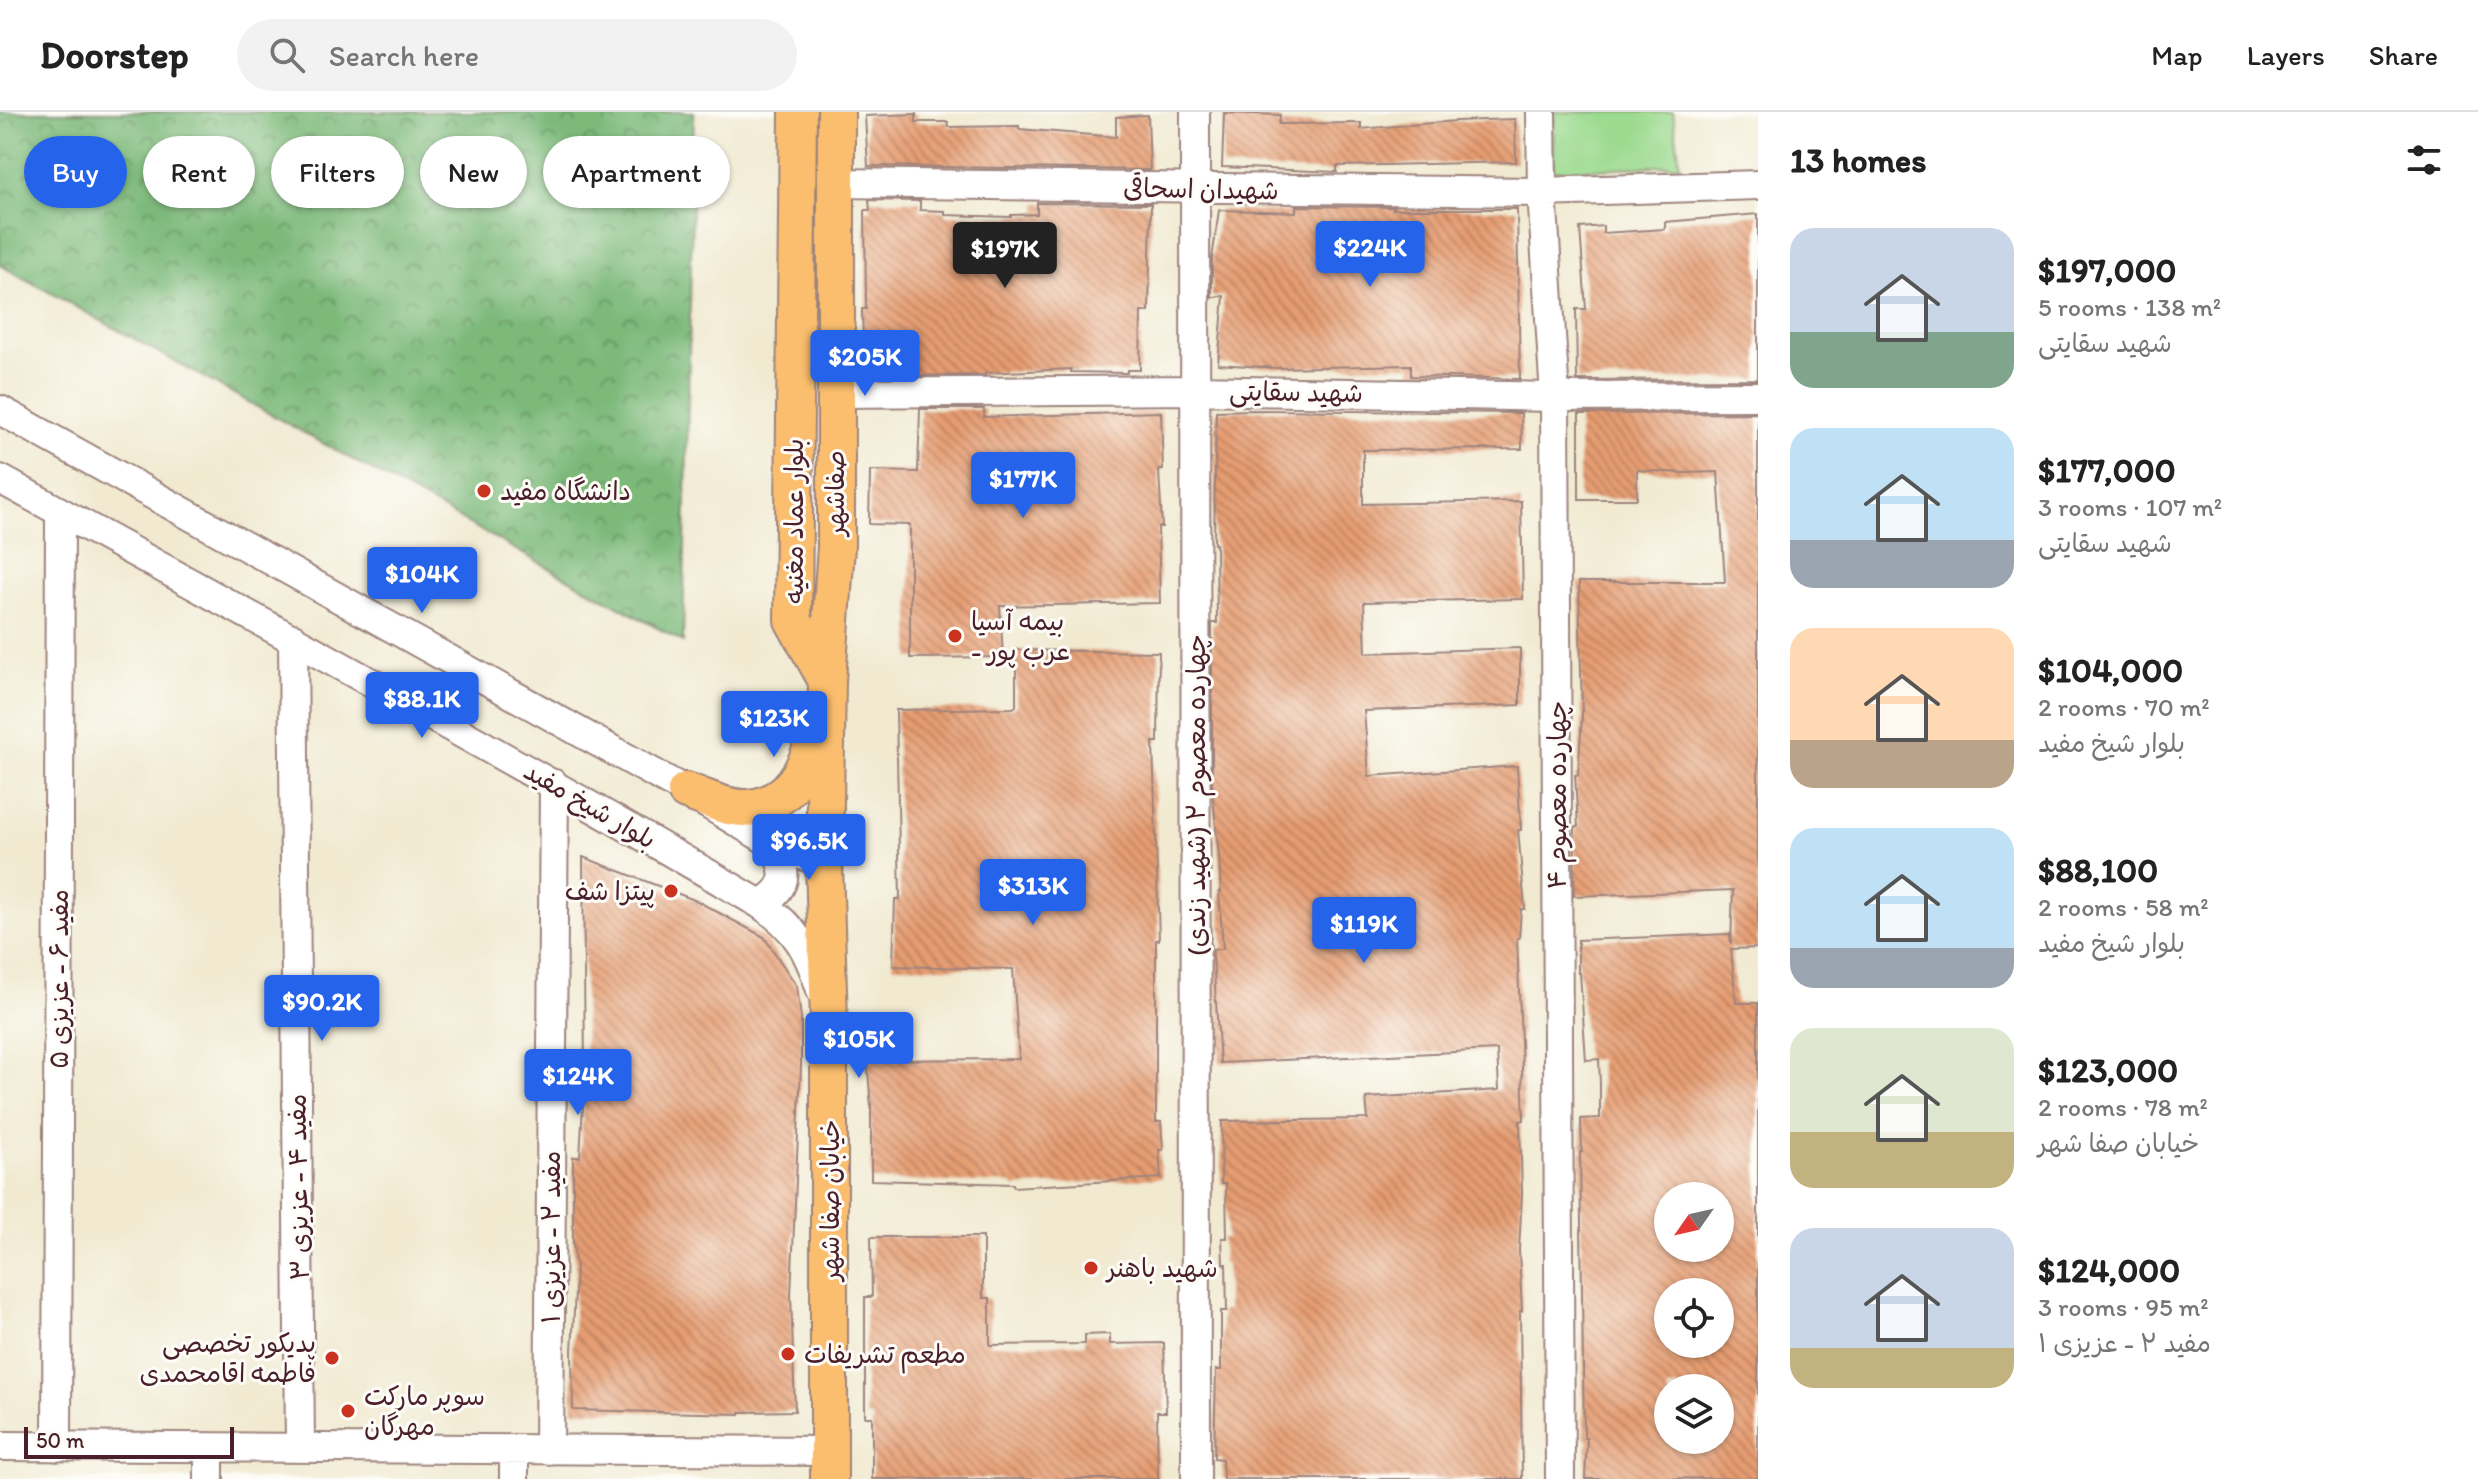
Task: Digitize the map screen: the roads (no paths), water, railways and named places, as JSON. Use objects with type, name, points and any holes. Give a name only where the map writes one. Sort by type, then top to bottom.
[{"type":"main road","name":"بلوار عماد مغنیه","points":[[798,112],[793,620],[827,681]]},
{"type":"main road","name":"صفاشهر","points":[[827,681],[836,546],[836,112]]},
{"type":"main road","points":[[686,791],[745,808],[764,805],[785,794],[800,774],[813,747],[827,681]]},
{"type":"main road","name":"خیابان صفا شهر","points":[[827,681],[824,864],[829,1021],[829,1465]]},
{"type":"street","name":"چهارده معصوم ۲ (شهید زندی)","points":[[1195,112],[1196,1479]]},
{"type":"street","name":"چهارده معصوم ۴","points":[[1541,112],[1542,192],[1555,397],[1560,1479]]},
{"type":"street","name":"شهیدان اسحاقی","points":[[836,183],[1542,192],[1758,185]]},
{"type":"street","name":"شهید سقایتی","points":[[835,393],[1197,390],[1555,397],[1758,396]]},
{"type":"street","points":[[0,410],[686,791],[770,842],[824,864]]},
{"type":"street","name":"بلوار شیخ مفید","points":[[0,479],[554,784],[780,917],[800,939],[812,963],[829,1021]]},
{"type":"street","name":"مفید ۶ - عزیزی ۵","points":[[57,1447],[60,512]]},
{"type":"street","name":"مفید ۴ - عزیزی ۳","points":[[293,638],[300,1448]]},
{"type":"street","name":"مفید ۲ - عزیزی ۱","points":[[549,1450],[554,784]]},
{"type":"street","points":[[760,904],[773,896],[782,884],[785,868],[770,842]]},
{"type":"street","points":[[0,1446],[514,1449],[829,1465]]},
{"type":"street","points":[[209,1448],[209,1479]]},
{"type":"street","points":[[514,1449],[514,1479]]},
{"type":"place","name":"دانشگاه مفید","points":[[484,491]]},
{"type":"place","name":"بیمه آسیا - عرب پور","points":[[955,636]]},
{"type":"place","name":"پیتزا شف","points":[[671,891]]},
{"type":"place","name":"شهید باهنر","points":[[1091,1268]]},
{"type":"place","name":"مطعم تشريفات","points":[[788,1354]]},
{"type":"place","name":"پدیکور تخصصی فاطمه اقامحمدی","points":[[332,1358]]},
{"type":"place","name":"سوپر مارکت مهرگان","points":[[348,1411]]}]
